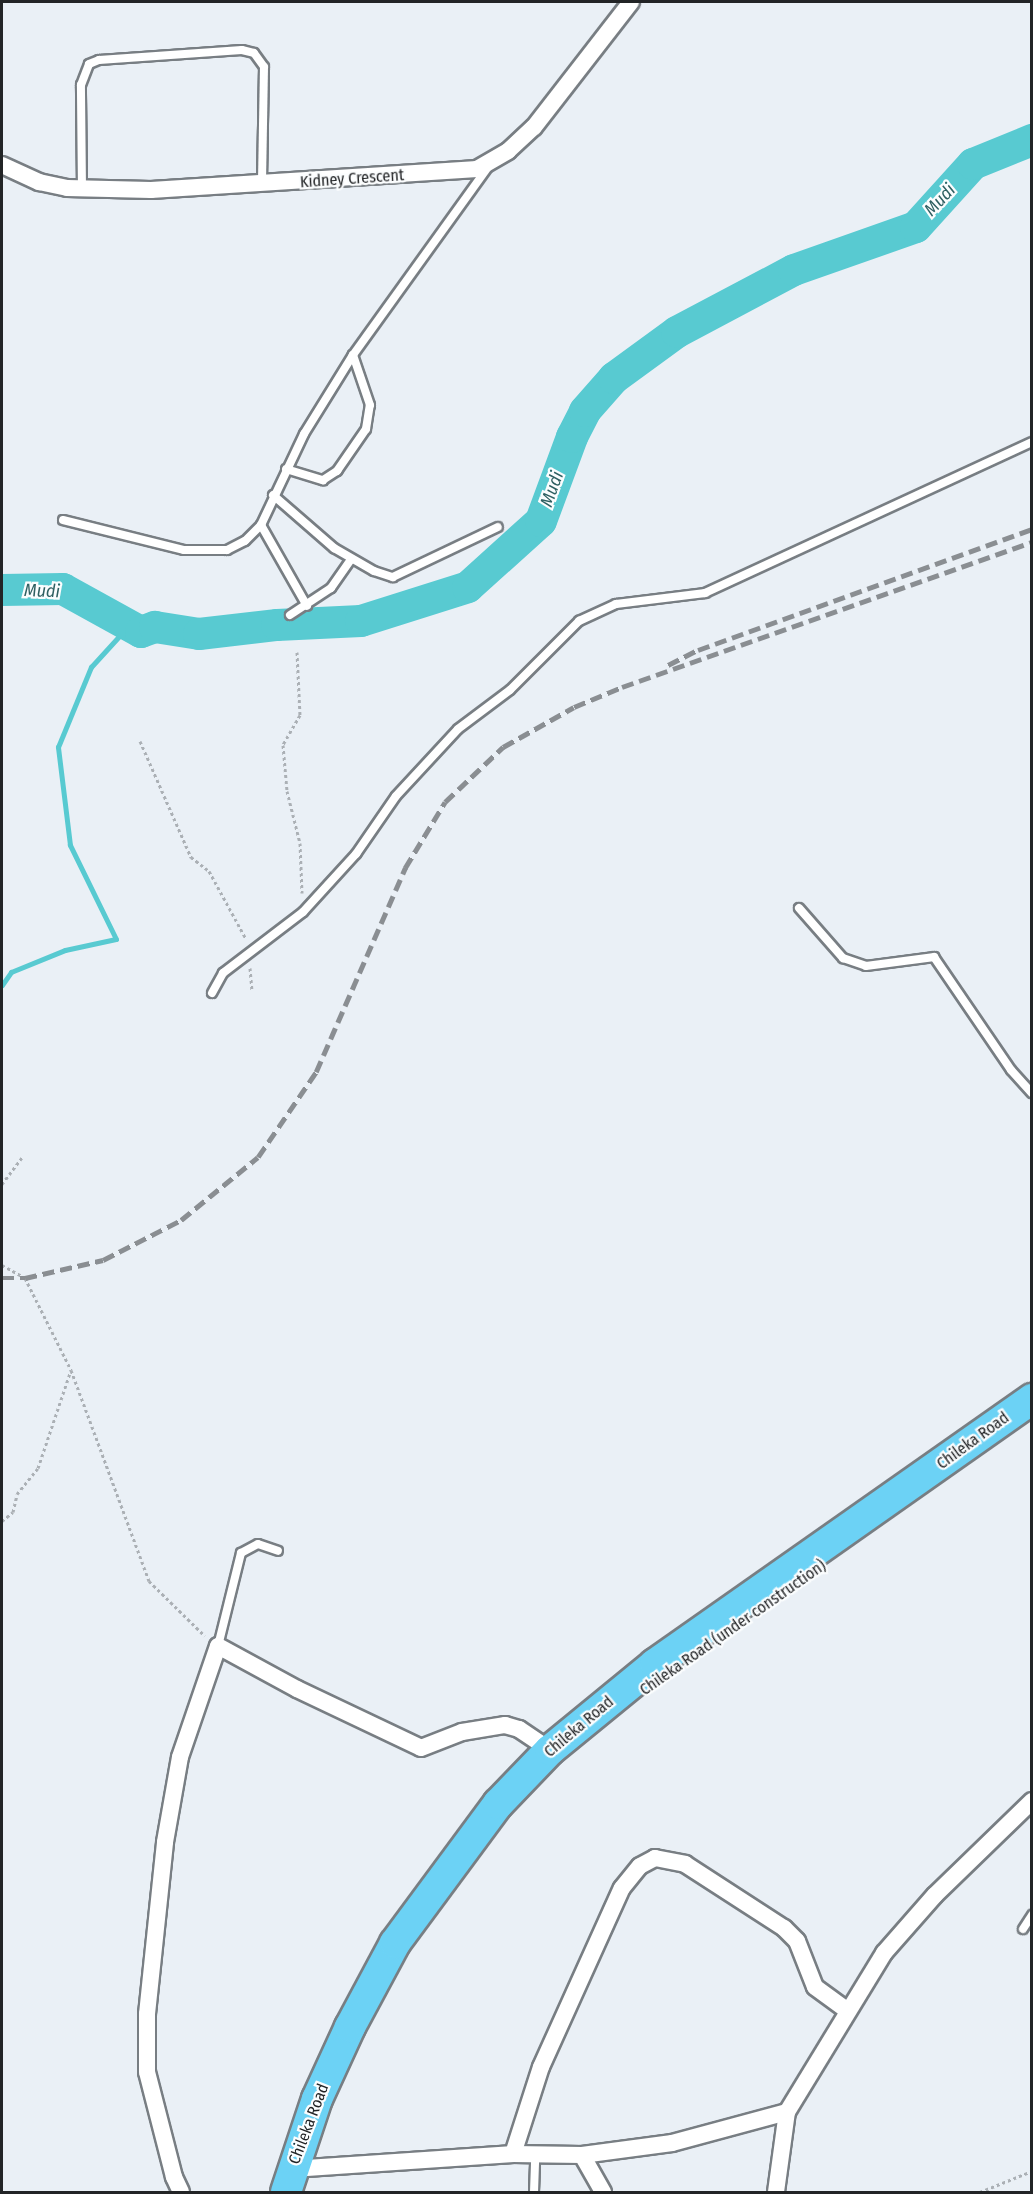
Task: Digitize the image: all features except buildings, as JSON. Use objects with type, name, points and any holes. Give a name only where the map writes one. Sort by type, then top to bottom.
[{"type":"highway","name":"Chileka Road","points":[[299,2181],[350,2027],[395,1943],[498,1804],[550,1750],[655,1664],[1032,1399]]},
{"type":"highway","name":"Chileka Road (under construction)","points":[[299,2181],[321,2137],[362,2039],[428,1921],[481,1847],[559,1761],[656,1680],[1032,1418]]},
{"type":"street","name":"Kidney Crescent","points":[[2,165],[39,182],[82,189],[262,185],[477,169],[492,163],[534,127],[631,2]]},
{"type":"street","points":[[181,2193],[174,2177],[147,2072],[147,2014],[165,1842],[180,1757],[218,1646],[297,1689],[421,1748],[462,1732],[505,1725],[519,1729],[550,1750]]},
{"type":"street","points":[[776,2193],[787,2112],[846,2010],[884,1953],[935,1895],[1032,1801]]},
{"type":"street","points":[[513,2154],[541,2067],[622,1888],[640,1866],[655,1858],[685,1864],[784,1928],[797,1941],[815,1987],[846,2010]]},
{"type":"street","points":[[299,2181],[513,2154],[582,2155],[672,2143],[787,2112]]},
{"type":"street","points":[[582,2155],[603,2193]]},
{"type":"lane","points":[[82,189],[81,85],[89,64],[110,59],[242,50],[254,52],[264,67],[262,185]]},
{"type":"lane","points":[[63,520],[184,550],[227,550],[245,541],[261,525],[286,469],[353,355],[492,163]]},
{"type":"lane","points":[[286,469],[310,479],[323,480],[337,471],[366,429],[370,405],[353,355]]},
{"type":"lane","points":[[212,993],[223,973],[303,912],[356,854],[396,796],[458,729],[510,690],[579,621],[616,604],[705,593],[1032,442]]},
{"type":"lane","points":[[273,495],[351,559],[393,578],[498,527]]},
{"type":"lane","points":[[261,525],[307,606]]},
{"type":"lane","points":[[290,615],[307,606],[331,588],[351,559]]},
{"type":"lane","points":[[799,908],[843,958],[866,966],[934,957],[1011,1070],[1032,1093]]},
{"type":"lane","points":[[218,1646],[241,1552],[258,1544],[278,1551]]},
{"type":"lane","points":[[1023,1929],[1032,1916]]},
{"type":"lane","points":[[534,2193],[535,2153]]},
{"type":"path","points":[[297,652],[300,715],[283,745],[287,791],[300,843],[303,912]]},
{"type":"path","points":[[140,741],[191,857],[214,879],[237,916],[251,952],[252,991]]},
{"type":"path","points":[[2,1184],[22,1157]]},
{"type":"path","points":[[2,1265],[25,1278],[71,1370],[149,1581],[191,1627],[218,1646]]},
{"type":"path","points":[[2,1521],[13,1512],[17,1494],[38,1468],[71,1370]]},
{"type":"path","points":[[980,2193],[1032,2171]]},
{"type":"waterway","name":"Mudi","points":[[2,590],[63,589],[141,632],[155,627],[199,634],[277,625],[361,621],[468,587],[541,521],[572,437],[585,411],[614,378],[677,332],[794,270],[916,227],[973,164],[1032,140]]},
{"type":"waterway","points":[[2,985],[11,972],[65,950],[116,939],[70,845],[58,747],[91,667],[121,634],[173,629],[227,639],[294,633],[403,614],[483,580],[535,538],[564,434],[611,374],[664,340],[674,326],[794,270]]},
{"type":"railway","points":[[668,665],[698,650],[1032,529]]},
{"type":"railway","points":[[2,1278],[25,1278],[103,1260],[181,1220],[258,1157],[316,1072],[405,868],[445,802],[503,747],[574,707],[622,687],[1032,542]]}]
